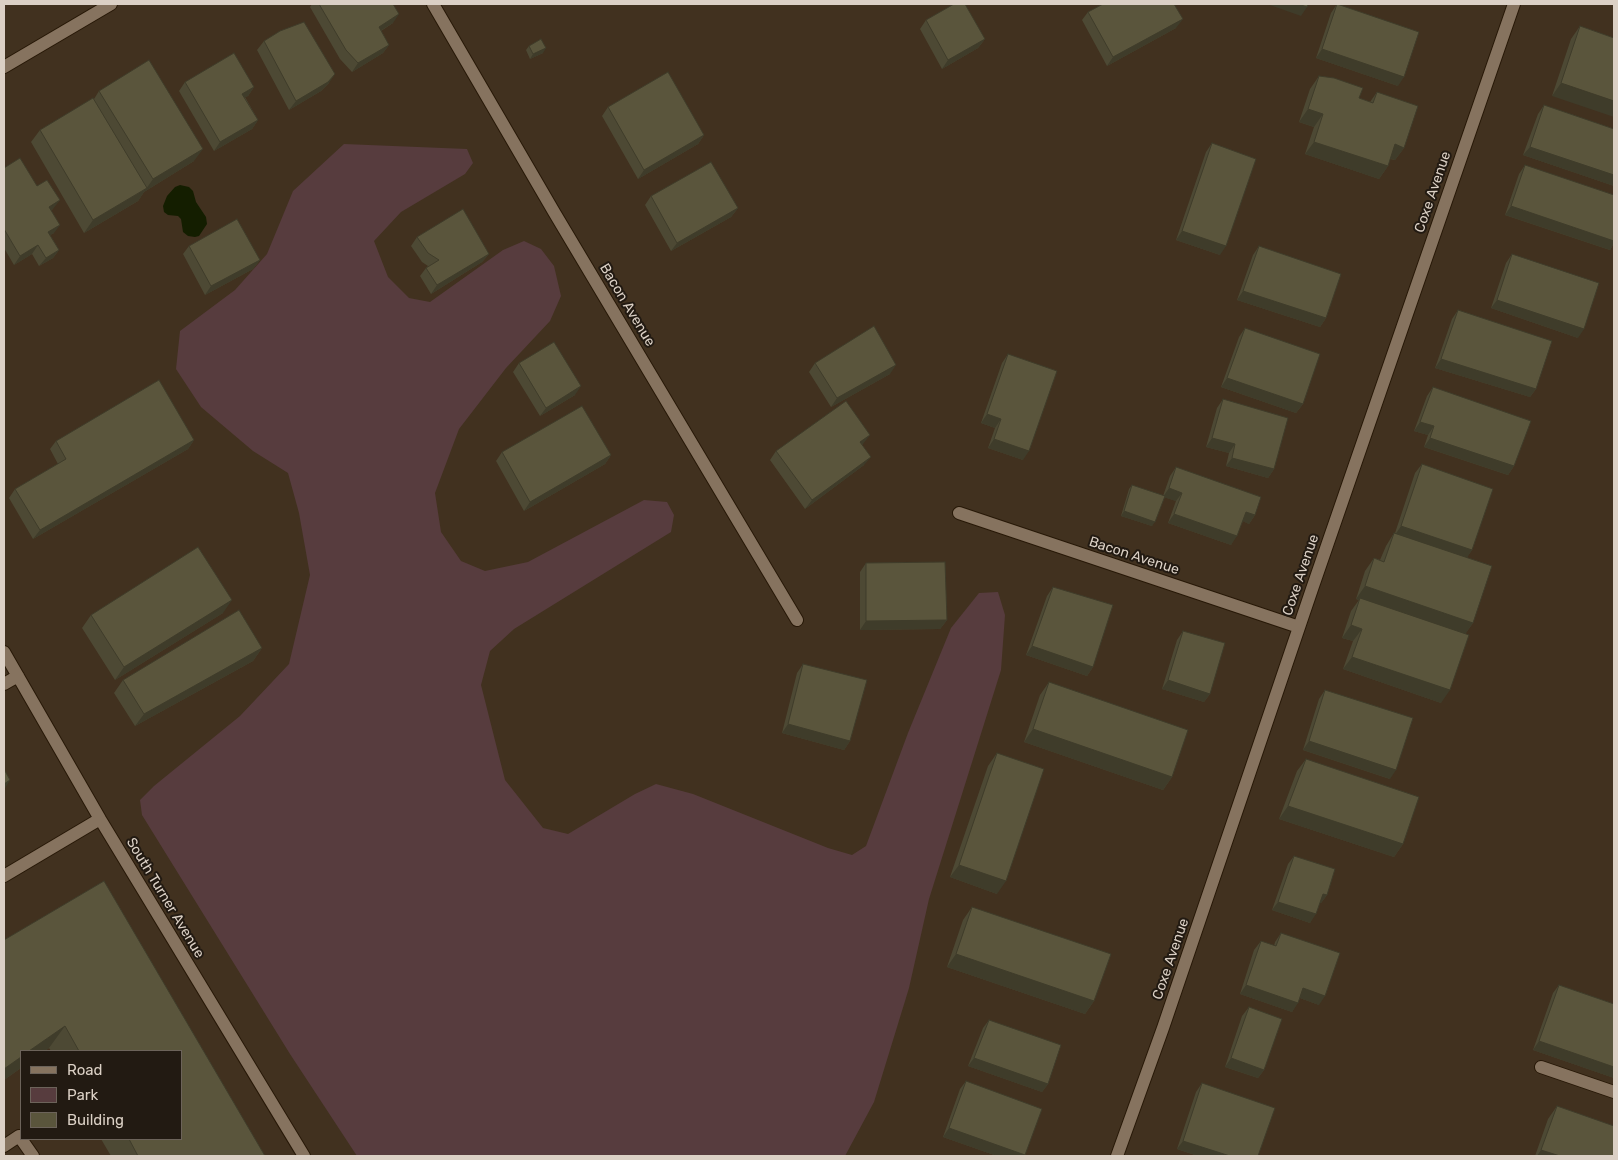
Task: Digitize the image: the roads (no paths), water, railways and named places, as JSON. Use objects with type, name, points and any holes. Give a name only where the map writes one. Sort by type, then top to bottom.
[{"type":"street","points":[[4,67],[111,4]]},
{"type":"street","name":"Bacon Avenue","points":[[433,4],[796,620]]},
{"type":"street","name":"Coxe Avenue","points":[[1117,1156],[1182,974],[1299,627],[1514,4]]},
{"type":"street","name":"Bacon Avenue","points":[[959,513],[1299,627]]},
{"type":"street","name":"South Turner Avenue","points":[[4,652],[100,819],[304,1156]]},
{"type":"street","points":[[4,684],[18,676]]},
{"type":"street","points":[[4,876],[100,819]]},
{"type":"street","points":[[1541,1067],[1614,1092]]},
{"type":"street","points":[[4,1146],[19,1136],[20,1137]]},
{"type":"street","points":[[22,1140],[33,1156]]}]
